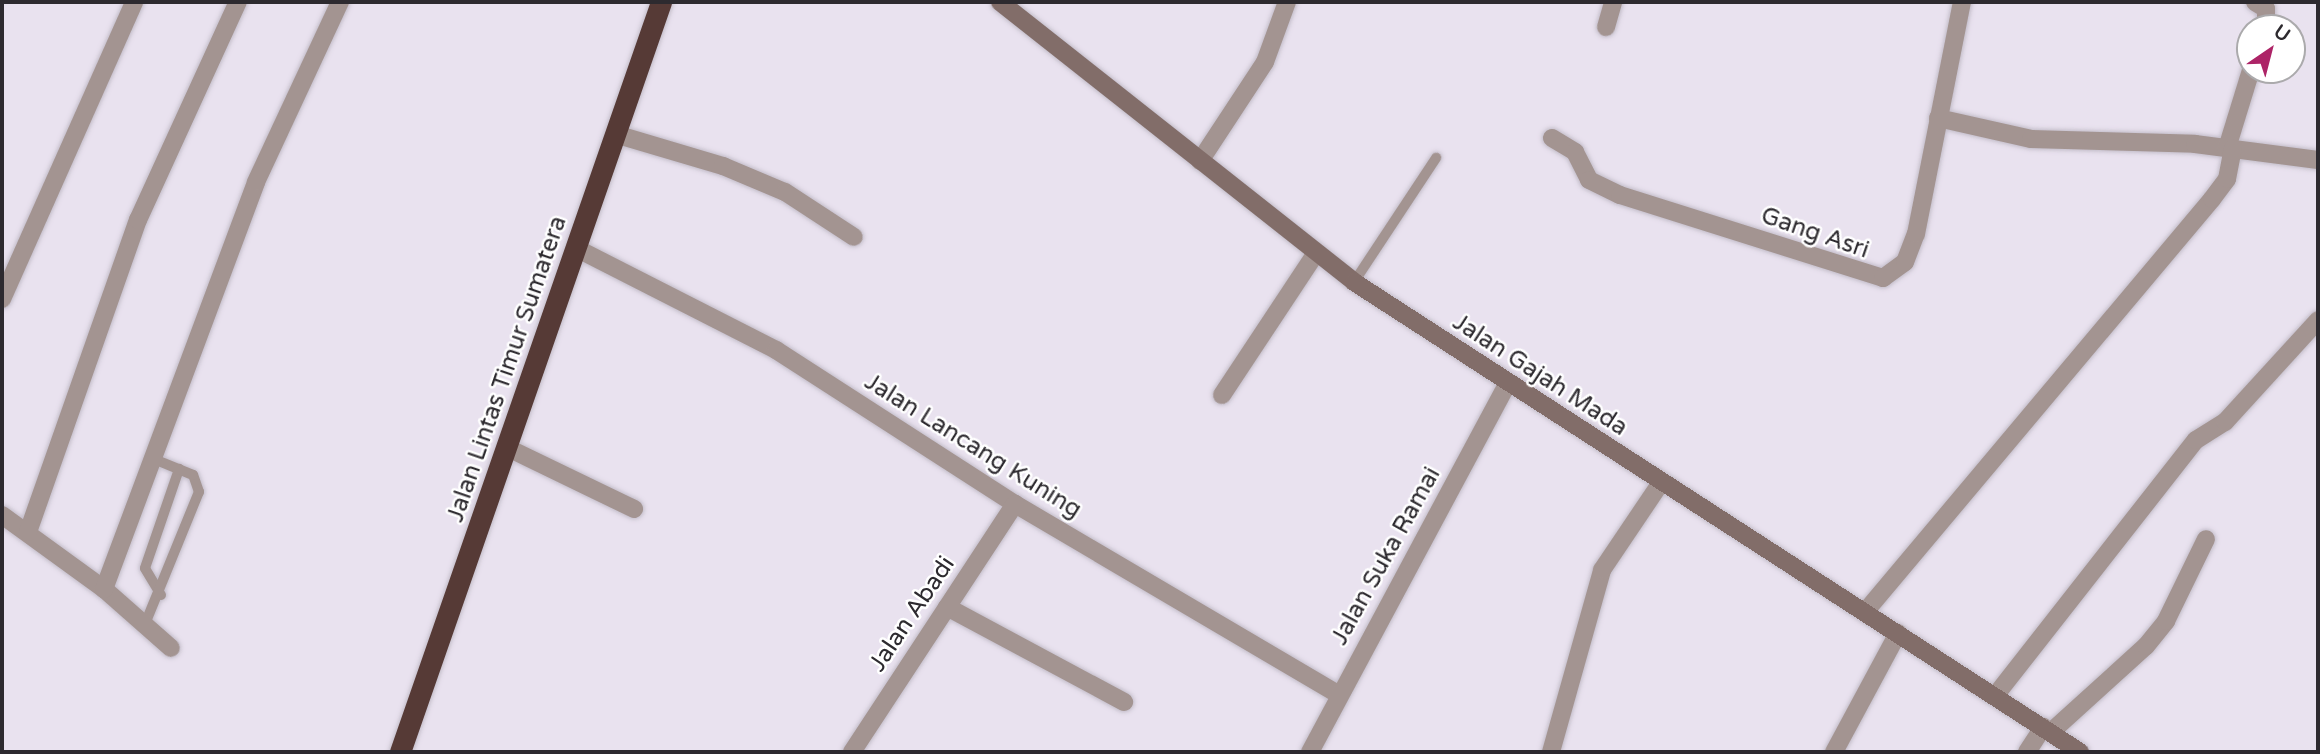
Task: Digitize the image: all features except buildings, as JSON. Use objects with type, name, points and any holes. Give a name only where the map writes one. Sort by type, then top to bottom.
[{"type":"highway","name":"Jalan Lintas Timur Sumatera","points":[[400,752],[661,2]]},
{"type":"street","points":[[2,299],[134,2]]},
{"type":"street","points":[[28,532],[138,220],[238,2]]},
{"type":"street","points":[[104,589],[256,181],[340,2]]},
{"type":"street","name":"Jalan Gajah Mada","points":[[1000,2],[1354,282],[1660,484],[1898,632],[2080,752]]},
{"type":"street","points":[[1200,161],[1265,62],[1287,2]]},
{"type":"street","points":[[1606,27],[1613,2]]},
{"type":"street","name":"Gang Asri","points":[[1552,138],[1575,152],[1589,180],[1620,195],[1882,278],[1905,262],[1916,234],[1962,2]]},
{"type":"street","points":[[2255,2],[2266,9],[2266,14]]},
{"type":"street","points":[[1865,612],[2227,179],[2230,148],[2247,84]]},
{"type":"street","points":[[1938,118],[2031,139],[2230,148],[2318,160]]},
{"type":"street","points":[[615,134],[761,181],[853,237]]},
{"type":"street","name":"Jalan Lancang Kuning","points":[[576,248],[776,350],[1015,503],[1339,695]]},
{"type":"street","points":[[1222,395],[1316,253]]},
{"type":"street","points":[[1995,696],[2196,440],[2225,422],[2318,320]]},
{"type":"street","name":"Jalan Suka Ramai","points":[[1310,752],[1508,383]]},
{"type":"street","points":[[508,448],[634,509]]},
{"type":"street","points":[[1551,752],[1602,570],[1660,484]]},
{"type":"street","name":"Jalan Abadi","points":[[852,752],[1015,503]]},
{"type":"street","points":[[2,515],[104,589],[171,648]]},
{"type":"street","points":[[2027,752],[2047,730],[2153,638],[2206,538]]},
{"type":"street","points":[[947,607],[1124,702]]},
{"type":"street","points":[[1834,752],[1898,632]]},
{"type":"lane","points":[[1354,282],[1436,158]]},
{"type":"lane","points":[[145,624],[161,595],[199,492],[193,475],[153,459]]},
{"type":"lane","points":[[161,595],[145,568],[179,469]]}]
